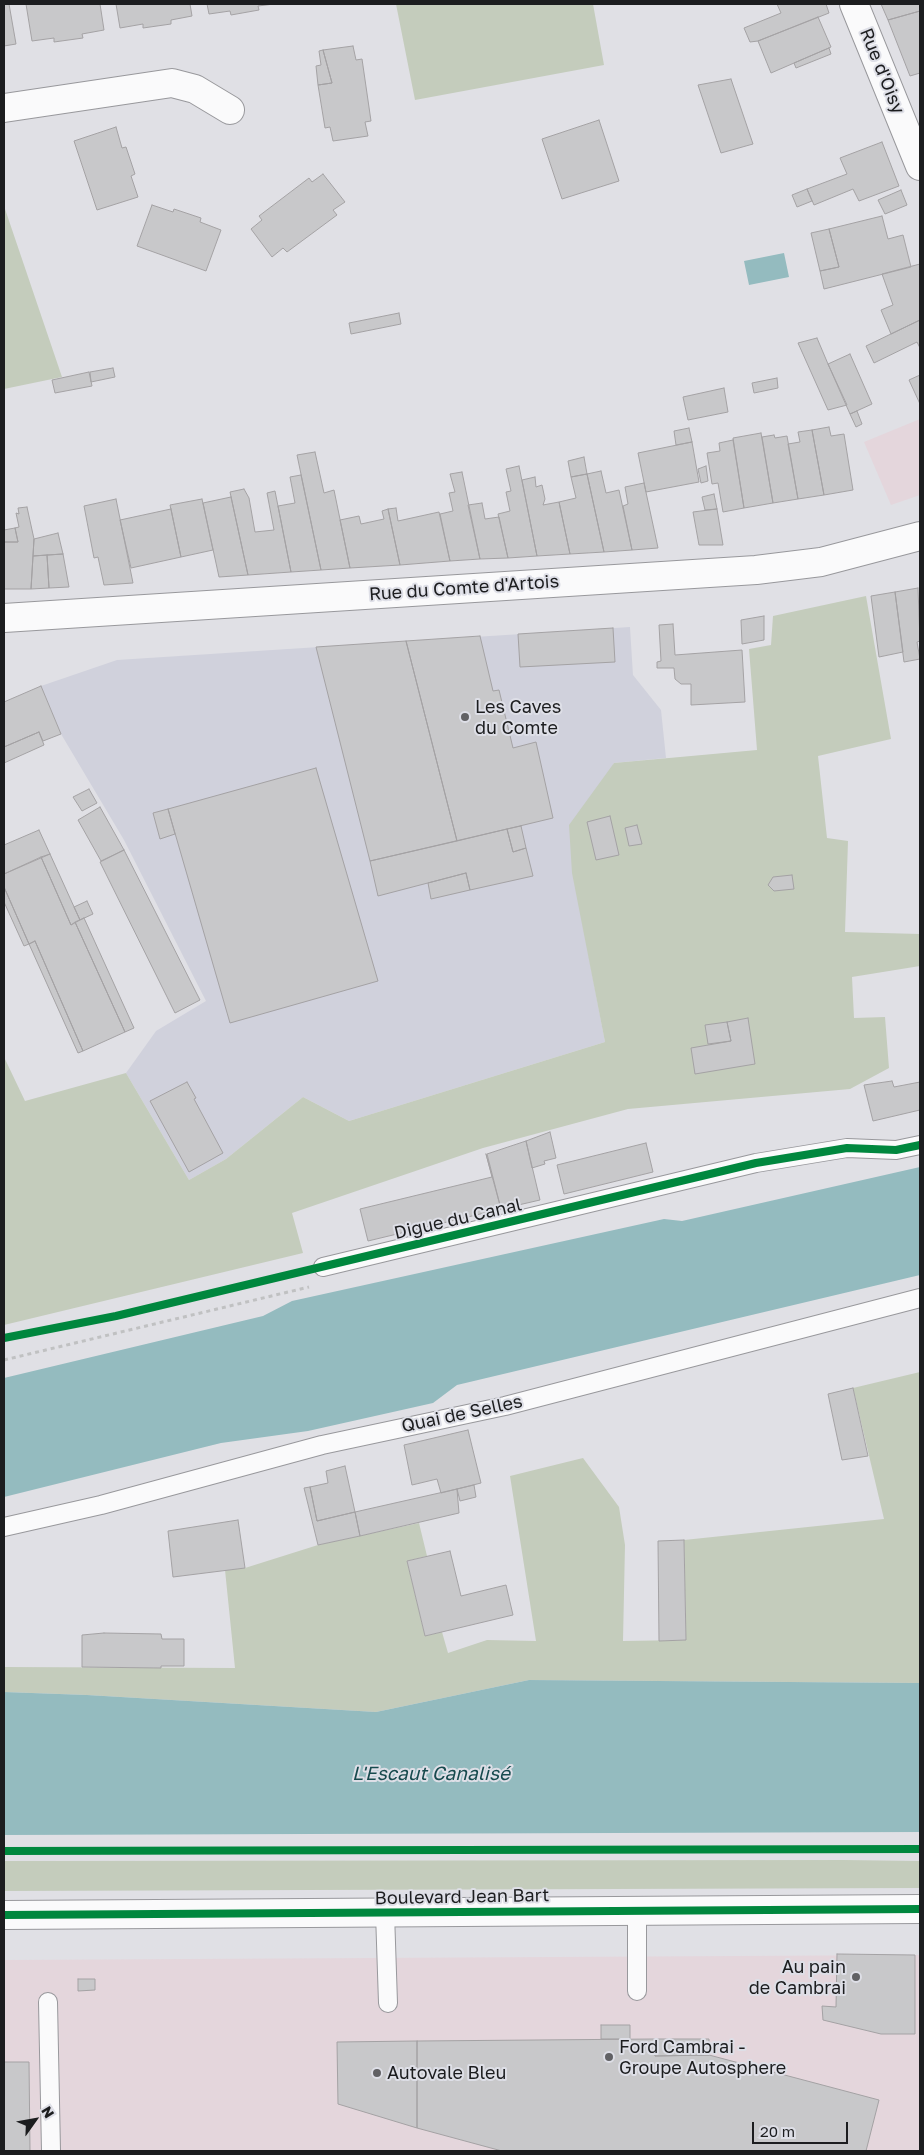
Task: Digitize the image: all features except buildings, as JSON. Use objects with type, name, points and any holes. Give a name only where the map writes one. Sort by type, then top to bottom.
[{"type":"street","name":"Rue d'Oisy","points":[[854,4],[920,166]]},
{"type":"street","points":[[4,108],[172,83],[195,89],[230,110]]},
{"type":"street","name":"Rue du Comte d'Artois","points":[[4,618],[756,570],[822,562],[920,536]]},
{"type":"street","name":"Boulevard Jean Bart","points":[[4,1914],[920,1909]]},
{"type":"lane","name":"Digue du Canal","points":[[323,1267],[756,1163],[847,1148],[896,1150],[920,1145]]},
{"type":"lane","name":"Quai de Selles","points":[[4,1527],[101,1505],[322,1444],[505,1406],[920,1298]]},
{"type":"lane","points":[[636,1910],[637,1991]]},
{"type":"lane","points":[[385,1913],[388,2003]]},
{"type":"lane","points":[[48,2002],[51,2151]]},
{"type":"shaded area","points":[[920,419],[920,495],[891,505],[864,442]]},
{"type":"shaded area","points":[[630,627],[633,675],[661,710],[666,758],[614,763],[573,873],[605,1042],[349,1121],[303,1097],[226,1159],[189,1180],[126,1073],[156,1031],[206,1001],[124,840],[61,734],[41,686],[117,660]]},
{"type":"shaded area","points":[[920,1955],[920,2151],[4,2151],[4,1960]]},
{"type":"green space","points":[[396,4],[593,4],[604,65],[415,100]]},
{"type":"green space","points":[[4,206],[62,377],[4,389]]},
{"type":"green space","points":[[866,596],[891,739],[818,756],[827,838],[848,841],[845,932],[920,934],[920,966],[852,977],[854,1018],[885,1017],[889,1068],[850,1089],[628,1109],[483,1148],[292,1213],[303,1253],[4,1325],[4,1057],[25,1101],[126,1073],[189,1180],[226,1159],[303,1097],[349,1121],[605,1042],[572,873],[569,825],[614,763],[757,750],[749,649],[771,645],[773,616]]},
{"type":"green space","points":[[920,1372],[920,1683],[529,1680],[376,1712],[4,1692],[4,1667],[235,1668],[225,1570],[245,1568],[318,1545],[419,1523],[427,1556],[407,1561],[425,1636],[442,1632],[448,1653],[487,1640],[536,1641],[510,1476],[583,1458],[619,1507],[625,1545],[623,1641],[686,1640],[684,1540],[884,1519],[853,1388]]},
{"type":"green space","points":[[4,1861],[920,1861],[920,1888],[4,1891]]},
{"type":"water","points":[[784,253],[789,277],[749,285],[744,261]]},
{"type":"water","points":[[920,1167],[920,1275],[457,1385],[433,1403],[308,1431],[221,1443],[4,1497],[4,1378],[263,1316],[292,1301],[664,1219],[682,1221]]},
{"type":"water","name":"L'Escaut Canalisé","points":[[529,1680],[920,1683],[920,1832],[4,1835],[4,1692],[376,1712]]},
{"type":"cycle path","points":[[4,1338],[116,1316],[756,1163],[847,1148],[896,1150],[920,1145]]},
{"type":"cycle path","points":[[4,1851],[920,1849]]},
{"type":"cycle path","points":[[4,1915],[920,1909]]},
{"type":"place","name":"Les Caves du Comte","points":[[465,717]]},
{"type":"place","name":"Au pain de Cambrai","points":[[856,1977]]},
{"type":"place","name":"Ford Cambrai - Groupe Autosphere","points":[[609,2057]]},
{"type":"place","name":"Autovale Bleu","points":[[377,2073]]}]
